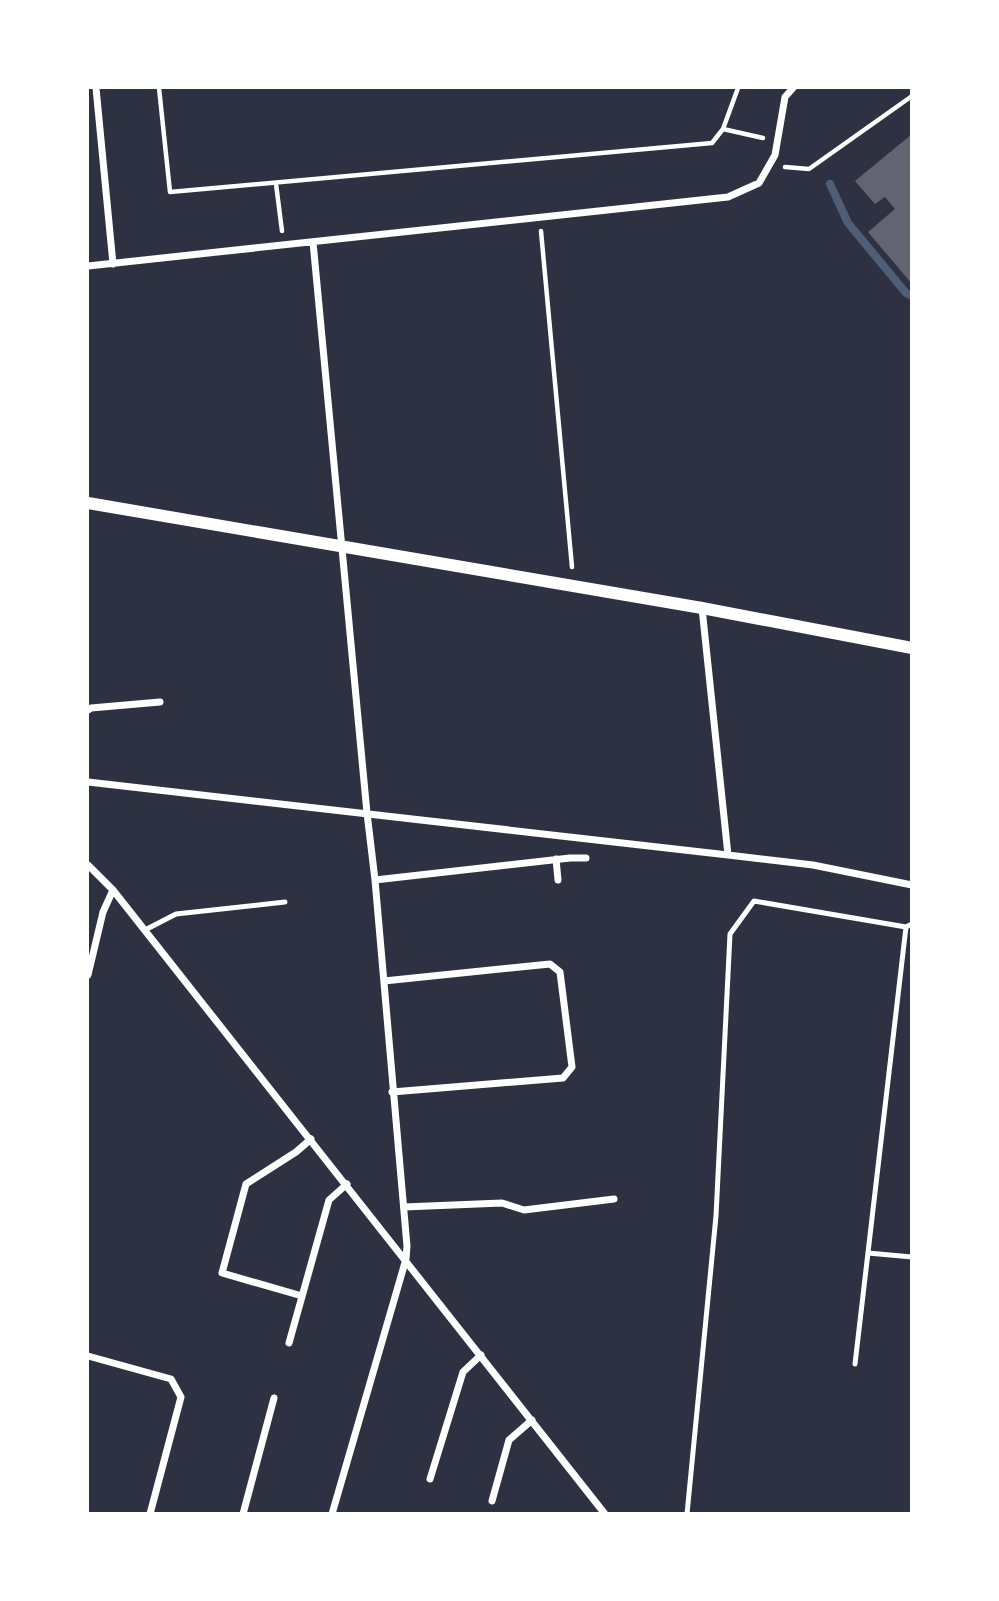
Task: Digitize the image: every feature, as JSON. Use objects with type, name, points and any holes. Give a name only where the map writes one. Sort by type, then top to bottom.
[{"type":"street","points":[[96,88],[113,264]]},
{"type":"street","points":[[88,266],[728,197],[759,183],[775,155],[785,97],[793,88]]},
{"type":"street","points":[[313,242],[375,880],[407,1246],[332,1514]]},
{"type":"street","points":[[88,503],[702,607],[912,648]]},
{"type":"street","points":[[702,607],[728,855]]},
{"type":"street","points":[[88,710],[160,702]]},
{"type":"street","points":[[88,782],[813,865],[912,885]]},
{"type":"street","points":[[375,880],[555,859],[586,858]]},
{"type":"street","points":[[555,859],[558,880]]},
{"type":"street","points":[[88,865],[113,890],[145,930],[605,1514]]},
{"type":"street","points":[[88,975],[103,912],[113,890]]},
{"type":"street","points":[[384,981],[550,964],[560,972],[572,1067],[563,1079],[392,1092]]},
{"type":"street","points":[[302,1296],[222,1273],[246,1184],[296,1152],[311,1139]]},
{"type":"street","points":[[289,1343],[329,1200],[347,1184]]},
{"type":"street","points":[[404,1207],[502,1203],[524,1210],[614,1199]]},
{"type":"street","points":[[430,1479],[463,1372],[481,1355]]},
{"type":"street","points":[[88,1356],[171,1379],[181,1397],[150,1514]]},
{"type":"street","points":[[243,1514],[274,1398]]},
{"type":"street","points":[[492,1501],[509,1440],[532,1420]]},
{"type":"lane","points":[[687,1514],[716,1216],[730,934],[754,901],[909,926],[855,1364]]},
{"type":"lane","points":[[145,930],[176,914],[285,902]]},
{"type":"lane","points":[[868,1253],[912,1257]]},
{"type":"path","points":[[159,88],[170,192],[712,143],[723,129],[738,88]]},
{"type":"path","points":[[771,162],[789,168],[809,169],[912,96]]},
{"type":"path","points":[[723,129],[768,139]]},
{"type":"path","points":[[276,184],[283,245]]},
{"type":"path","points":[[539,217],[572,562],[569,585]]},
{"type":"building","points":[[912,134],[912,284],[868,232],[895,209],[885,197],[875,204],[855,181]]},
{"type":"waterway","points":[[830,184],[848,223],[906,293],[912,296]]}]
